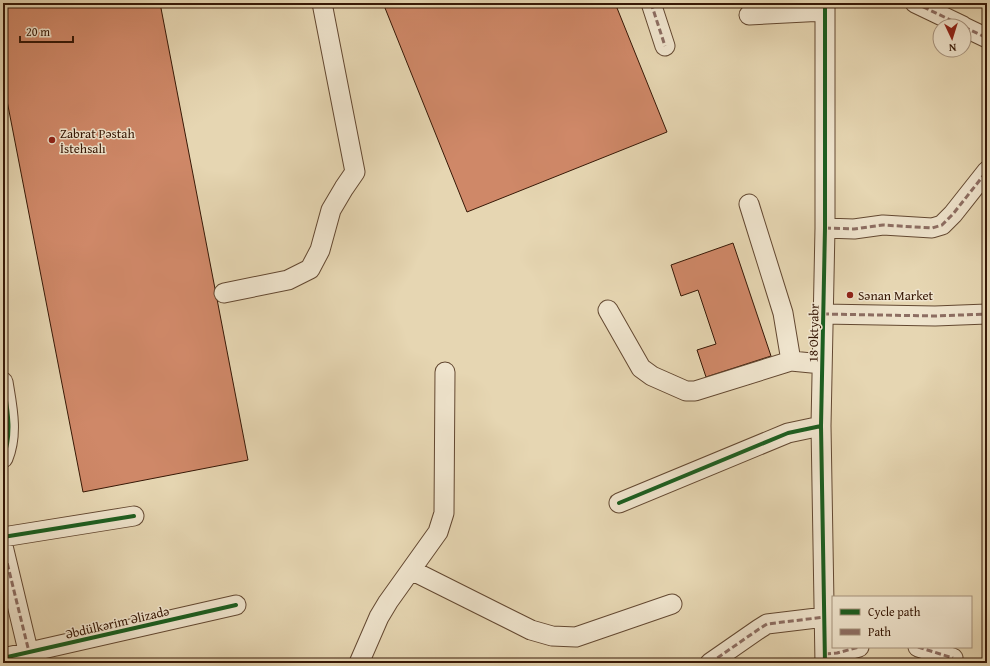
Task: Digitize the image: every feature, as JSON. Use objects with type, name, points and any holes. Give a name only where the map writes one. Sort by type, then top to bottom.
[{"type":"street","points":[[224,293],[288,280],[310,269],[320,250],[331,210],[355,172],[322,3]]},
{"type":"street","points":[[651,3],[665,46]]},
{"type":"street","points":[[915,3],[946,18]]},
{"type":"street","points":[[749,15],[824,7]]},
{"type":"street","name":"18 Oktyabr","points":[[824,7],[825,228],[821,426],[825,659]]},
{"type":"street","points":[[972,30],[987,38]]},
{"type":"street","points":[[825,228],[854,229],[883,225],[932,228],[942,225],[953,214],[987,170]]},
{"type":"street","points":[[750,204],[783,313],[791,362]]},
{"type":"street","points":[[608,310],[641,368],[652,376],[686,391],[695,391],[791,362],[822,364]]},
{"type":"street","points":[[823,314],[935,316],[987,314]]},
{"type":"street","points":[[359,663],[378,617],[438,532],[444,513],[445,372]]},
{"type":"street","points":[[3,382],[8,413],[9,433],[6,451],[3,458]]},
{"type":"street","points":[[619,503],[788,433],[821,426]]},
{"type":"street","points":[[3,537],[134,516]]},
{"type":"street","points":[[3,546],[30,658]]},
{"type":"street","points":[[411,570],[531,630],[552,636],[576,637],[672,604]]},
{"type":"street","name":"Əbdülkərim Əlizadə","points":[[3,658],[30,658],[236,605]]},
{"type":"street","points":[[710,663],[767,624],[825,617]]},
{"type":"street","points":[[825,659],[837,653],[854,648]]},
{"type":"street","points":[[921,648],[953,658]]},
{"type":"building","points":[[3,3],[160,3],[248,460],[83,492],[3,80]]},
{"type":"building","points":[[383,3],[615,3],[667,132],[467,212]]},
{"type":"building","points":[[733,243],[771,356],[706,377],[697,350],[716,344],[698,290],[681,296],[671,265]]},
{"type":"marked path","points":[[651,3],[665,46]]},
{"type":"marked path","points":[[915,3],[946,18]]},
{"type":"marked path","points":[[972,31],[987,38]]},
{"type":"marked path","points":[[825,228],[854,229],[883,225],[932,228],[942,225],[953,214],[987,171]]},
{"type":"marked path","points":[[823,314],[935,316],[987,314]]},
{"type":"marked path","points":[[3,546],[29,652]]},
{"type":"marked path","points":[[710,663],[767,624],[825,617]]},
{"type":"marked path","points":[[825,654],[837,653],[855,648]]},
{"type":"marked path","points":[[921,648],[953,658]]},
{"type":"cycle path","points":[[825,3],[825,228],[821,426],[825,663]]},
{"type":"cycle path","points":[[3,382],[8,420],[8,439],[3,458]]},
{"type":"cycle path","points":[[619,503],[788,433],[821,426]]},
{"type":"cycle path","points":[[3,537],[134,516]]},
{"type":"cycle path","points":[[3,658],[236,605]]},
{"type":"place","name":"Zabrat Pəstah İstehsalı","points":[[52,140]]},
{"type":"place","name":"Sənan Market","points":[[850,295]]}]
